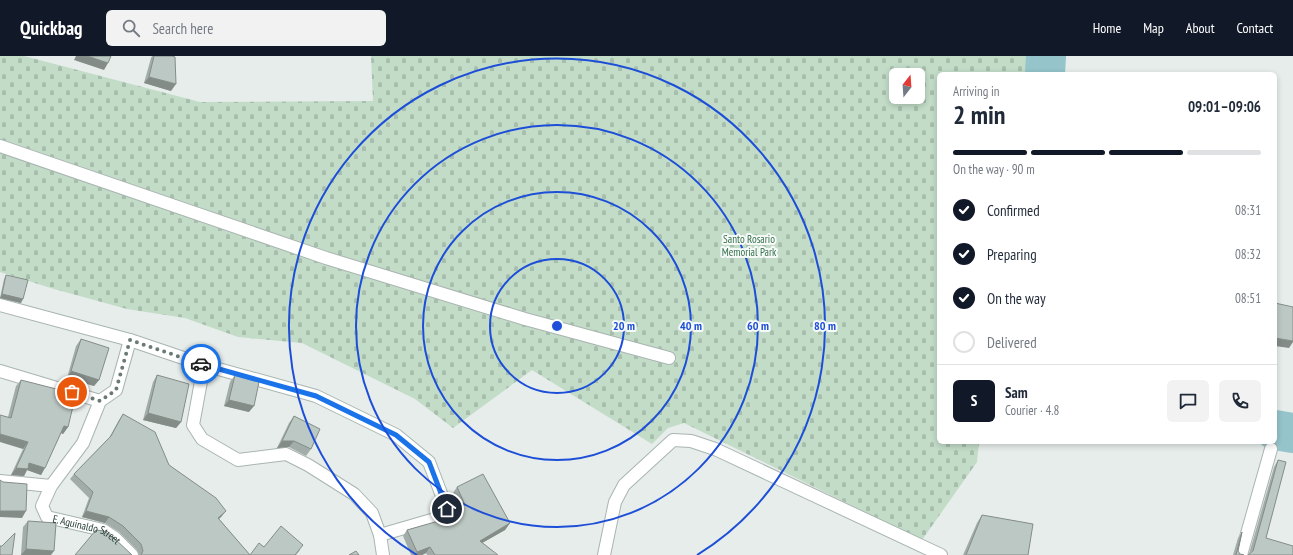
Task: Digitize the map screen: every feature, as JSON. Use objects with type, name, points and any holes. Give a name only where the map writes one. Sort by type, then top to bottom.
[{"type":"street","points":[[0,146],[326,258],[525,319],[668,358]]},
{"type":"street","points":[[0,305],[130,340],[204,365],[316,396],[396,435],[429,462],[447,509],[442,517],[380,535]]},
{"type":"street","points":[[0,371],[100,401],[116,390],[130,340]]},
{"type":"street","points":[[204,365],[193,425],[202,439],[238,460],[286,454],[308,465],[354,494],[372,513],[380,535],[383,555]]},
{"type":"street","name":"E. Aguinaldo Street","points":[[100,401],[83,444],[51,486],[42,506],[47,517],[103,530],[115,538],[132,555]]},
{"type":"street","points":[[604,555],[615,502],[624,485],[673,440],[691,441],[715,449],[941,555]]},
{"type":"street","points":[[1241,555],[1271,449]]},
{"type":"street","points":[[0,481],[51,486]]},
{"type":"green space","name":"Santo Rosario Memorial Park","points":[[0,56],[24,56],[200,102],[373,101],[371,56],[1033,56],[1028,72],[937,72],[937,444],[979,444],[977,462],[922,540],[684,423],[668,428],[652,444],[532,370],[453,428],[415,399],[302,343],[238,337],[185,318],[127,309],[54,289],[0,272]]},
{"type":"building","points":[[87,56],[111,56],[108,63]]},
{"type":"building","points":[[154,56],[175,57],[176,84],[149,77]]},
{"type":"building","points":[[6,275],[28,280],[23,299],[2,294]]},
{"type":"building","points":[[1277,303],[1293,307],[1293,341],[1277,338]]},
{"type":"building","points":[[81,339],[109,348],[99,380],[71,371]]},
{"type":"building","points":[[157,375],[189,384],[181,422],[148,413]]},
{"type":"building","points":[[235,375],[259,382],[254,406],[229,400]]},
{"type":"building","points":[[21,380],[76,394],[68,427],[64,426],[45,468],[29,463],[28,469],[16,468],[28,442],[0,434],[0,415],[11,418]]},
{"type":"building","points":[[123,414],[155,432],[169,465],[216,498],[226,511],[218,518],[250,555],[141,555],[143,551],[141,544],[123,526],[109,517],[86,511],[93,492],[74,474],[111,436]]},
{"type":"building","points":[[294,416],[320,429],[311,449],[294,441],[282,441]]},
{"type":"building","points":[[1278,460],[1286,462],[1266,538],[1293,546],[1293,555],[1248,555],[1253,551]]},
{"type":"building","points":[[483,474],[510,523],[480,541],[498,555],[435,555],[430,547],[417,552],[407,530],[449,518],[457,508],[465,505],[457,487]]},
{"type":"building","points":[[0,480],[3,482],[27,484],[26,511],[0,511]]},
{"type":"building","points":[[982,515],[1033,524],[1028,555],[966,555]]},
{"type":"building","points":[[28,521],[56,523],[54,551],[26,549]]},
{"type":"building","points":[[281,526],[303,545],[295,555],[250,555],[259,543],[264,547]]},
{"type":"building","points":[[96,530],[104,531],[132,555],[75,555]]},
{"type":"building","points":[[1242,532],[1238,551],[1240,554],[1244,555],[1236,555]]},
{"type":"building","points":[[15,533],[12,555],[0,555],[0,546],[2,546]]},
{"type":"building","points":[[356,551],[359,555],[349,555]]},
{"type":"waterway","points":[[1045,72],[1046,56]]},
{"type":"waterway","points":[[1277,430],[1293,433]]},
{"type":"way so far","points":[[72,392],[100,401],[116,390],[130,340],[201,364]]},
{"type":"route","points":[[201,364],[316,396],[396,435],[429,462],[447,509]]}]
